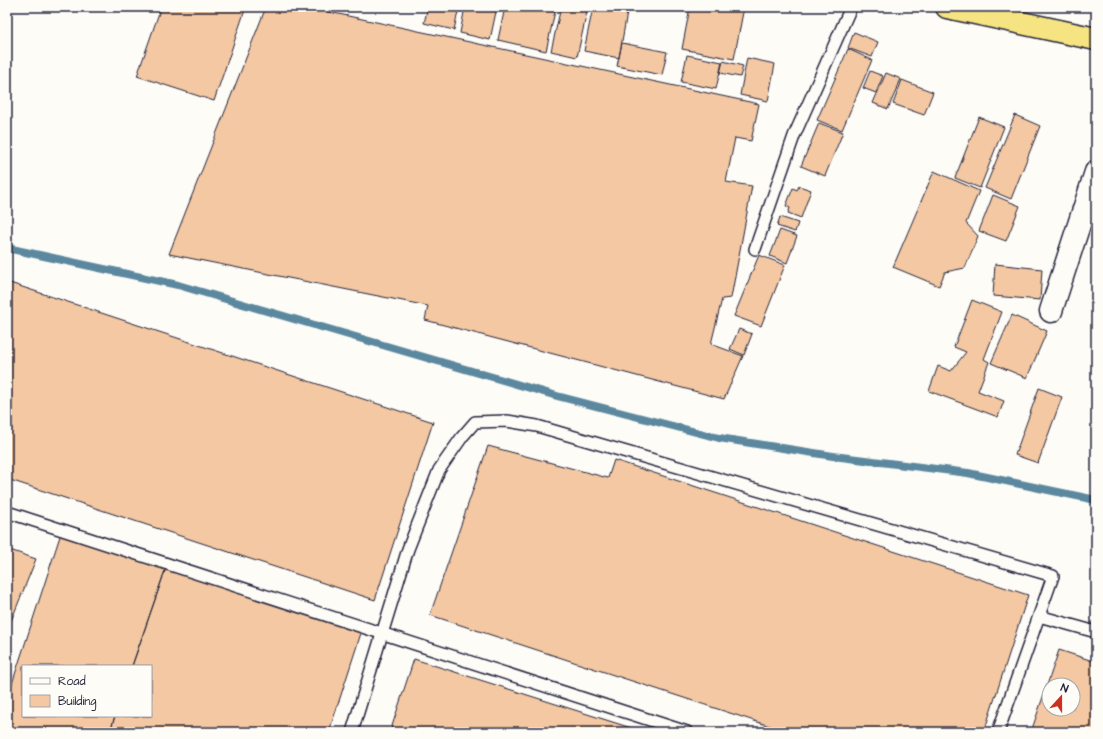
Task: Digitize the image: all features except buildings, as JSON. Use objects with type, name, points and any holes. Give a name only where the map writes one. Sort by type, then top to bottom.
[{"type":"highway","points":[[946,7],[1096,39]]},
{"type":"street","points":[[1051,311],[1096,172]]},
{"type":"lane","points":[[756,248],[794,136],[851,7]]},
{"type":"lane","points":[[352,732],[383,635],[408,549],[439,470],[475,422],[507,421],[537,426],[1053,576],[998,732]]},
{"type":"lane","points":[[7,512],[166,565],[687,732]]},
{"type":"lane","points":[[1039,616],[1096,632]]},
{"type":"waterway","points":[[7,248],[178,285],[557,396],[719,438],[833,456],[968,473],[1096,500]]}]
